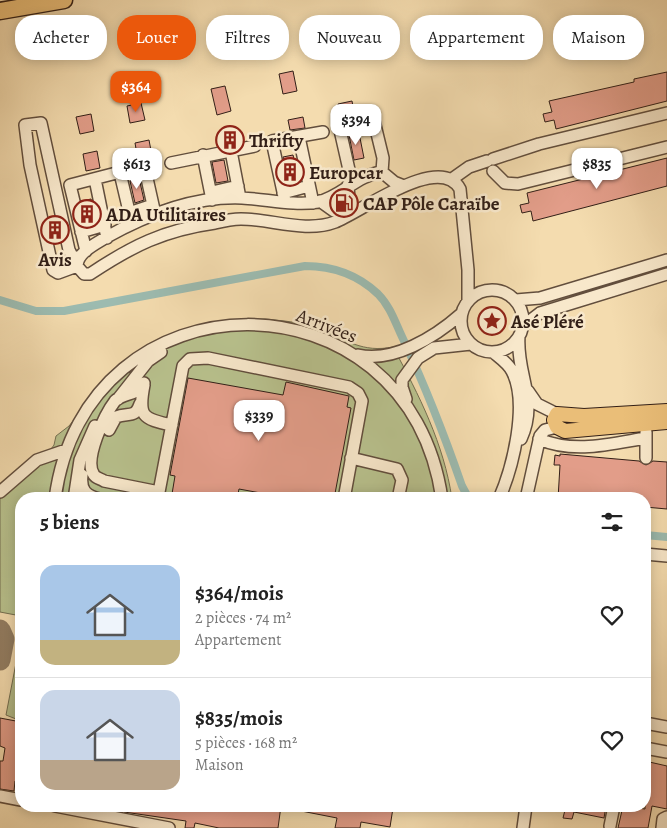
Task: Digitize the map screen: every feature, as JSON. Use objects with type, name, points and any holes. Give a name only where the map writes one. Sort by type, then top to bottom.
[{"type":"highway","points":[[0,11],[64,0]]},
{"type":"main road","points":[[558,424],[584,416],[667,411]]},
{"type":"main road","points":[[558,424],[667,422]]},
{"type":"street","points":[[455,183],[469,167],[490,165],[538,144],[667,113]]},
{"type":"street","points":[[349,199],[350,184],[340,130],[374,121],[383,158],[382,172]]},
{"type":"street","points":[[81,259],[70,254],[41,123],[25,125],[30,165],[54,272],[81,259],[131,219],[154,210],[186,204],[212,196],[238,186]]},
{"type":"street","points":[[284,197],[272,141],[323,132]]},
{"type":"street","points":[[299,137],[309,186],[317,202]]},
{"type":"street","points":[[171,163],[255,146]]},
{"type":"street","points":[[490,165],[505,182],[518,184],[667,147]]},
{"type":"street","points":[[231,151],[240,198]]},
{"type":"street","points":[[204,155],[212,196]]},
{"type":"street","points":[[154,210],[149,164],[70,185],[81,232],[81,259],[84,274],[90,274],[129,248],[187,227],[240,219],[308,226],[404,186],[434,177],[445,176],[455,183],[462,196],[468,270],[468,300],[461,314],[442,330],[396,352],[380,357],[358,355]]},
{"type":"street","points":[[317,202],[350,184],[382,172],[389,175],[394,182],[404,186]]},
{"type":"street","points":[[120,173],[131,219]]},
{"type":"street","points":[[95,179],[107,238]]},
{"type":"street","points":[[284,197],[309,186]]},
{"type":"street","points":[[212,196],[240,198],[284,197],[317,202],[338,212]]},
{"type":"street","points":[[81,232],[104,226]]},
{"type":"street","points":[[48,249],[68,245]]},
{"type":"street","points":[[516,300],[540,298],[667,260]]},
{"type":"street","points":[[468,270],[484,290]]},
{"type":"street","points":[[461,314],[461,327],[471,344],[482,350],[494,352],[511,346],[521,331],[540,312],[667,274]]},
{"type":"street","points":[[468,300],[484,290],[501,291],[516,300],[522,312],[518,356],[528,391],[537,404],[558,424],[545,430],[539,439],[528,492]]},
{"type":"street","points":[[234,324],[176,342],[155,356],[117,399],[105,416],[97,436],[92,461],[94,474],[104,481],[159,492],[184,365],[196,358],[231,362],[354,389],[362,400],[345,492]]},
{"type":"street","name":"Arrivées","points":[[55,492],[66,450],[86,410],[109,382],[132,362],[150,350],[177,338],[212,327],[234,324],[271,325],[294,330],[329,341],[358,355],[392,386],[422,430],[432,453],[440,492]]},
{"type":"street","points":[[422,430],[402,387],[402,380],[406,371],[418,358],[434,348],[471,344]]},
{"type":"street","points":[[494,352],[510,367],[515,378],[519,405],[516,444]]},
{"type":"street","points":[[109,430],[116,417],[132,416],[138,411],[147,372],[155,356]]},
{"type":"street","points":[[75,492],[84,450],[106,407],[117,399],[138,391],[144,383]]},
{"type":"street","points":[[501,492],[516,444],[524,429],[528,391]]},
{"type":"street","points":[[140,404],[144,416],[148,420],[172,425]]},
{"type":"street","points":[[646,458],[647,423]]},
{"type":"street","points":[[539,439],[555,445],[574,447],[646,438]]},
{"type":"street","points":[[0,492],[37,460],[66,450]]},
{"type":"street","points":[[58,477],[84,450]]},
{"type":"street","points":[[84,450],[82,487],[86,492]]},
{"type":"street","points":[[351,458],[397,469],[402,480],[399,492]]},
{"type":"street","points":[[651,555],[667,556]]},
{"type":"street","points":[[651,724],[667,727]]},
{"type":"street","points":[[651,749],[667,752]]},
{"type":"street","points":[[0,796],[15,799]]},
{"type":"street","points":[[86,812],[169,828]]},
{"type":"street","points":[[523,828],[525,812]]},
{"type":"street","points":[[610,826],[613,812]]},
{"type":"street","points":[[662,828],[663,819],[667,817]]},
{"type":"green space","points":[[265,319],[293,322],[319,329],[363,347],[393,347],[412,383],[437,439],[451,492],[15,492],[15,615],[0,612],[0,494],[43,460],[54,445],[56,436],[69,426],[111,373],[134,355],[166,337],[200,325],[220,321]]},
{"type":"green space","points":[[15,668],[15,719],[6,715]]},
{"type":"building","points":[[293,71],[297,91],[283,94],[279,74]]},
{"type":"building","points":[[667,72],[667,101],[556,129],[554,120],[545,122],[543,114],[552,112],[549,101],[634,82],[634,79]]},
{"type":"building","points":[[225,86],[231,111],[217,115],[211,89]]},
{"type":"building","points":[[352,101],[355,118],[341,121],[338,104]]},
{"type":"building","points":[[141,103],[145,120],[130,123],[127,106]]},
{"type":"building","points":[[91,114],[94,131],[80,134],[76,117]]},
{"type":"building","points":[[303,117],[305,128],[290,130],[288,120]]},
{"type":"building","name":"Thrifty","points":[[235,130],[237,142],[223,145],[221,133]]},
{"type":"building","points":[[359,133],[364,158],[354,160],[349,135]]},
{"type":"building","points":[[149,140],[152,156],[138,160],[135,143]]},
{"type":"building","points":[[97,151],[100,168],[86,171],[83,154]]},
{"type":"building","name":"Europcar","points":[[293,155],[299,181],[289,184],[283,157]]},
{"type":"building","points":[[667,158],[667,186],[533,221],[531,211],[522,213],[520,205],[529,203],[527,193]]},
{"type":"building","points":[[224,160],[228,181],[216,183],[212,162]]},
{"type":"building","points":[[139,178],[144,200],[135,203],[130,181]]},
{"type":"building","points":[[91,199],[96,220],[87,222],[82,201]]},
{"type":"building","points":[[54,217],[60,242],[55,243],[49,218]]},
{"type":"building","points":[[188,378],[283,395],[286,382],[349,396],[347,407],[351,408],[335,492],[255,492],[239,489],[238,492],[172,492],[175,476],[170,475]]},
{"type":"building","points":[[560,454],[639,461],[646,465],[653,461],[667,462],[667,509],[651,508],[651,492],[558,492],[560,465],[554,465],[555,455],[560,456]]},
{"type":"building","points":[[0,718],[15,721],[14,791],[0,789],[0,761],[3,761],[5,748],[0,746]]},
{"type":"building","points":[[651,762],[667,766],[667,809],[652,806],[651,812]]},
{"type":"building","points":[[124,812],[280,812],[278,828],[219,828],[195,823],[194,828],[185,828],[186,821]]},
{"type":"building","points":[[306,812],[392,812],[390,827],[361,822],[360,828],[335,828],[337,818]]},
{"type":"building","points":[[564,812],[574,812],[572,819],[563,818]]},
{"type":"building","points":[[574,812],[605,812],[604,818]]},
{"type":"building","points":[[622,812],[651,812],[648,828],[618,828]]},
{"type":"waterway","points":[[0,300],[36,311],[64,311],[305,266],[315,266],[344,273],[370,287],[383,299],[390,310],[428,395],[465,492]]},
{"type":"waterway","points":[[651,536],[667,537]]},
{"type":"taxiway","points":[[0,630],[4,639],[0,660]]},
{"type":"place","name":"Thrifty","points":[[230,140]]},
{"type":"place","name":"Europcar","points":[[290,172]]},
{"type":"place","name":"CAP Pôle Caraïbe","points":[[344,203]]},
{"type":"place","name":"ADA Utilitaires","points":[[87,214]]},
{"type":"place","name":"Avis","points":[[55,230]]},
{"type":"place","name":"Asé Pléré","points":[[492,321]]}]
